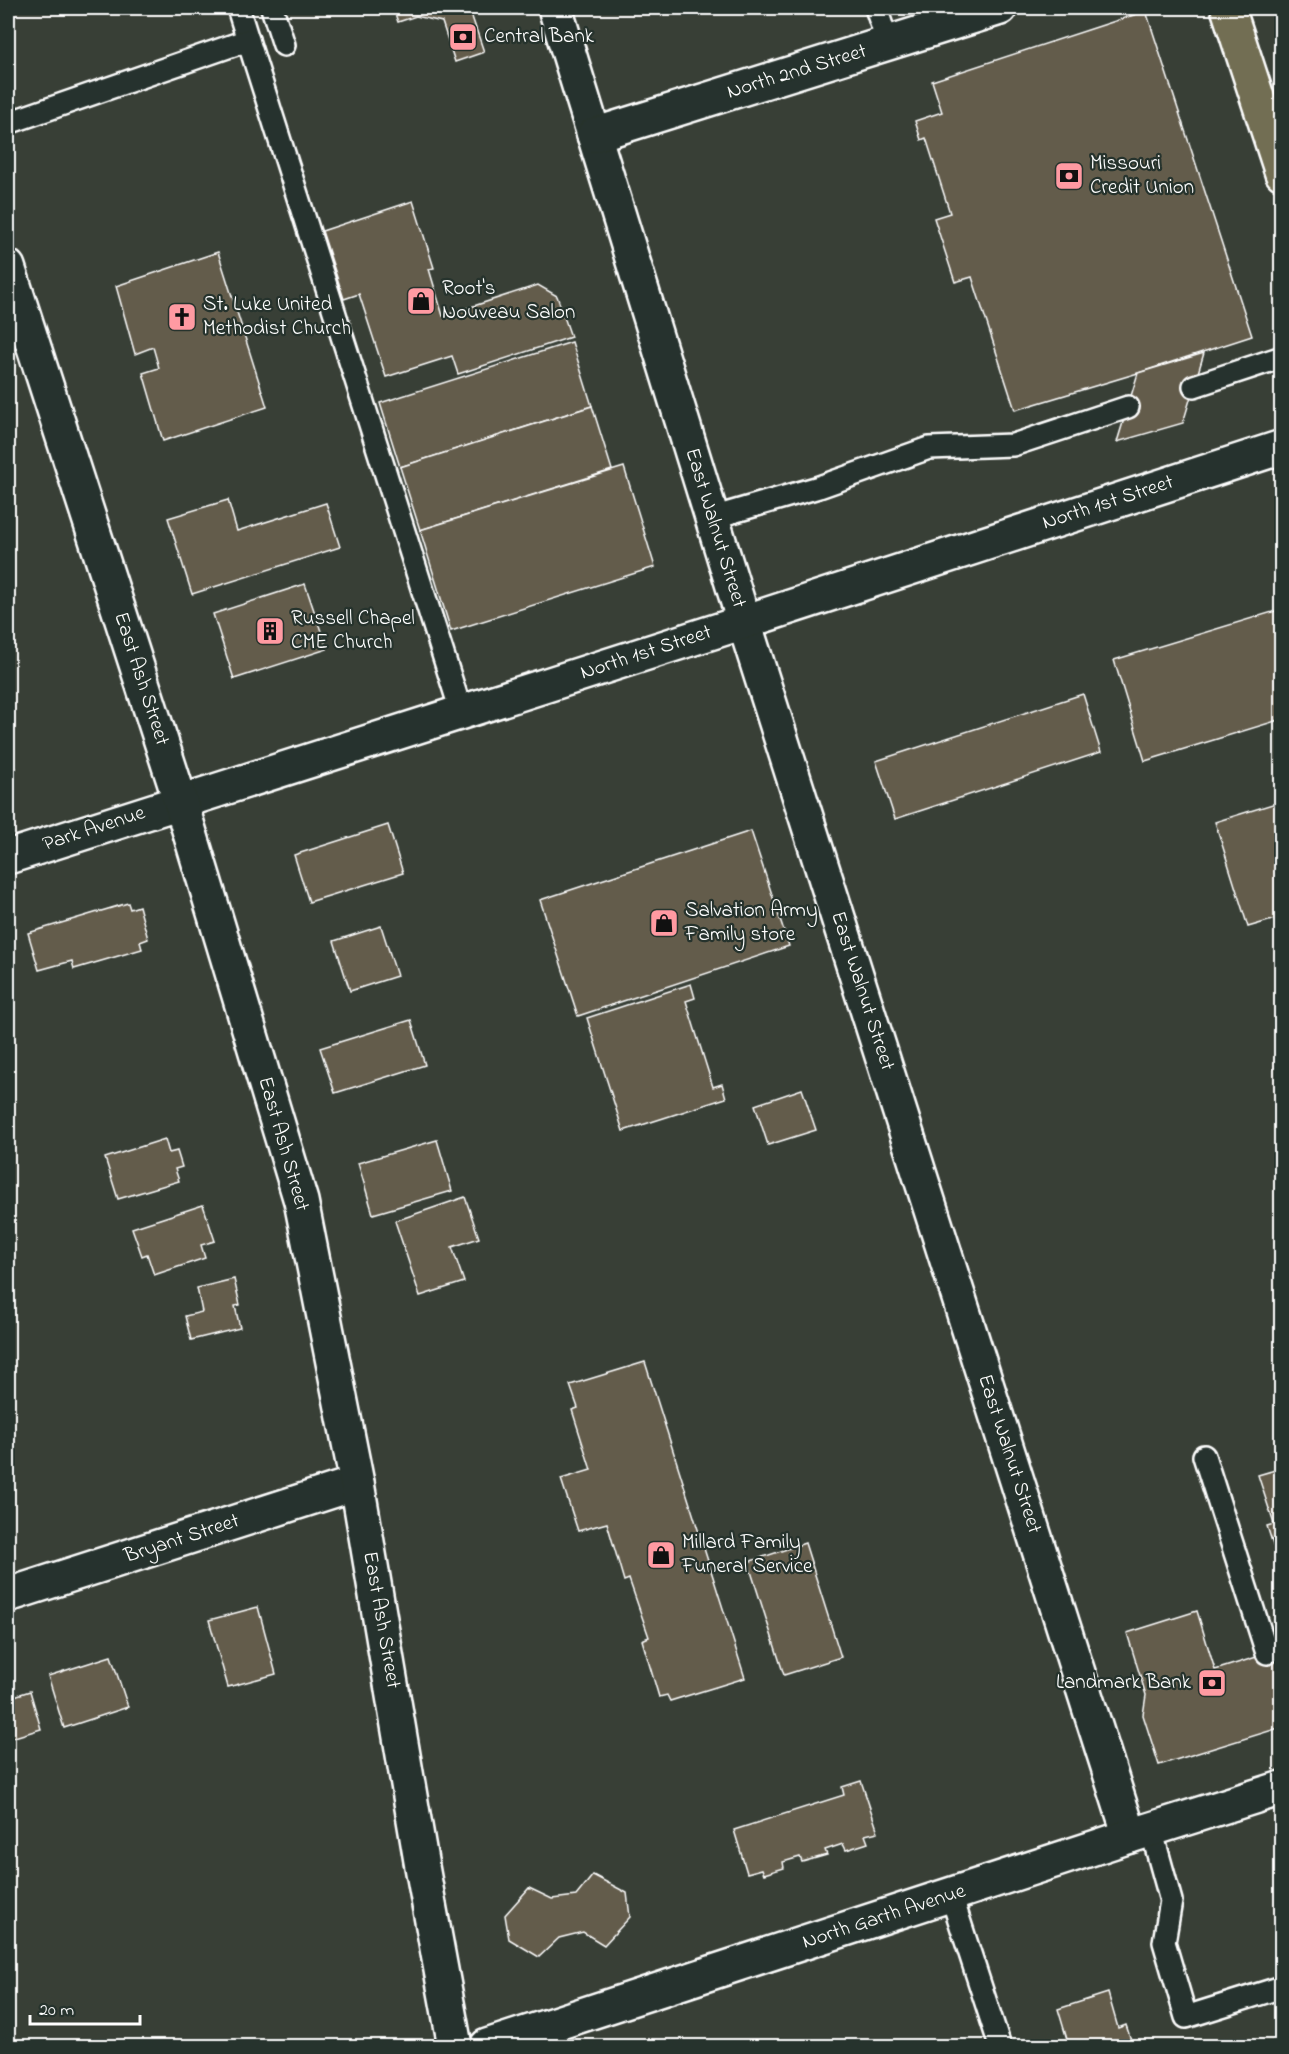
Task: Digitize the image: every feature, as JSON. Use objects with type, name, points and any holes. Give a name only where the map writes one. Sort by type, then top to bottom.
[{"type":"main road","points":[[1228,8],[1281,173]]},
{"type":"street","name":"East Walnut Street","points":[[555,8],[744,622],[1140,1833]]},
{"type":"street","name":"North 2nd Street","points":[[594,135],[1000,8]]},
{"type":"street","name":"East Ash Street","points":[[8,267],[180,801],[301,1201],[357,1483],[455,2046]]},
{"type":"street","name":"North 1st Street","points":[[180,801],[744,622],[1281,447]]},
{"type":"street","name":"Park Avenue","points":[[8,857],[180,801]]},
{"type":"street","name":"Bryant Street","points":[[8,1595],[357,1483]]},
{"type":"street","name":"North Garth Avenue","points":[[487,2046],[1281,1788]]},
{"type":"lane","points":[[237,8],[460,711]]},
{"type":"lane","points":[[272,8],[284,45]]},
{"type":"lane","points":[[876,8],[888,44]]},
{"type":"lane","points":[[8,123],[248,40]]},
{"type":"lane","points":[[1194,386],[1281,357]]},
{"type":"lane","points":[[712,518],[819,487],[929,448],[1013,445],[1128,407]]},
{"type":"lane","points":[[1204,1456],[1267,1653]]},
{"type":"lane","points":[[1140,1833],[1172,1901],[1164,1942],[1186,2017],[1281,1987]]},
{"type":"lane","points":[[951,1895],[1000,2046]]},
{"type":"building","name":"Central Bank","points":[[393,8],[469,8],[484,52],[455,62],[442,22],[416,16],[398,22]]},
{"type":"building","name":"Missouri Credit Union","points":[[1146,11],[1252,336],[1015,410],[972,277],[955,282],[934,218],[950,213],[926,138],[921,140],[915,121],[942,112],[932,81]]},
{"type":"building","points":[[413,201],[434,268],[429,269],[443,316],[538,285],[557,296],[571,337],[458,374],[452,356],[386,377],[359,294],[344,299],[322,231]]},
{"type":"building","name":"St. Luke United Methodist Church","points":[[218,252],[267,407],[163,441],[143,373],[159,368],[153,347],[135,354],[116,286]]},
{"type":"building","points":[[572,342],[592,406],[400,467],[380,403]]},
{"type":"building","points":[[1204,353],[1183,423],[1117,442],[1138,373]]},
{"type":"building","points":[[592,406],[612,470],[420,530],[400,467]]},
{"type":"building","points":[[624,467],[655,567],[451,631],[420,530]]},
{"type":"building","points":[[228,500],[237,531],[326,503],[340,547],[192,594],[168,518]]},
{"type":"building","name":"Russell Chapel CME Church","points":[[305,584],[327,649],[234,679],[213,614]]},
{"type":"building","points":[[1282,609],[1282,719],[1145,761],[1114,660]]},
{"type":"building","points":[[1083,694],[1101,752],[895,819],[876,761]]},
{"type":"building","points":[[8,745],[15,769],[8,771]]},
{"type":"building","points":[[1282,801],[1282,917],[1248,927],[1215,822]]},
{"type":"building","points":[[388,825],[403,873],[309,902],[294,855]]},
{"type":"building","name":"Salvation Army Family store","points":[[751,831],[789,946],[578,1016],[540,900]]},
{"type":"building","points":[[128,903],[130,909],[139,906],[148,939],[140,942],[142,949],[74,969],[72,961],[39,970],[28,933]]},
{"type":"building","points":[[381,926],[397,976],[350,991],[334,941]]},
{"type":"building","points":[[691,984],[695,998],[686,1001],[713,1087],[722,1084],[726,1098],[623,1131],[587,1018]]},
{"type":"building","points":[[411,1020],[425,1065],[335,1093],[320,1048]]},
{"type":"building","points":[[802,1089],[816,1130],[768,1145],[755,1105]]},
{"type":"building","points":[[165,1139],[169,1153],[177,1151],[182,1167],[175,1169],[179,1181],[118,1199],[105,1158]]},
{"type":"building","points":[[437,1140],[452,1191],[373,1214],[358,1163]]},
{"type":"building","points":[[465,1197],[479,1238],[452,1247],[464,1282],[420,1296],[395,1221]]},
{"type":"building","points":[[203,1205],[215,1241],[201,1245],[205,1258],[154,1275],[147,1254],[142,1256],[132,1228]]},
{"type":"building","points":[[234,1279],[240,1305],[235,1306],[240,1328],[191,1340],[185,1316],[202,1312],[197,1288]]},
{"type":"building","name":"Millard Family Funeral Service","points":[[645,1362],[745,1678],[670,1701],[667,1695],[659,1697],[642,1640],[649,1637],[629,1579],[624,1581],[607,1523],[578,1531],[561,1479],[591,1470],[572,1410],[578,1408],[570,1385]]},
{"type":"building","points":[[1282,1468],[1282,1567],[1280,1567],[1267,1526],[1274,1524],[1258,1475]]},
{"type":"building","points":[[805,1543],[841,1657],[784,1675],[748,1562]]},
{"type":"building","points":[[258,1607],[276,1674],[228,1687],[209,1620]]},
{"type":"building","name":"Landmark Bank","points":[[1197,1611],[1215,1670],[1282,1649],[1282,1727],[1159,1765],[1143,1715],[1146,1695],[1127,1633]]},
{"type":"building","points":[[111,1656],[128,1707],[64,1728],[48,1676]]},
{"type":"building","points":[[30,1691],[41,1729],[8,1739],[8,1698]]},
{"type":"building","points":[[861,1781],[878,1832],[865,1835],[868,1843],[846,1850],[843,1844],[825,1850],[827,1855],[802,1862],[800,1857],[783,1862],[784,1868],[764,1874],[762,1869],[747,1873],[734,1830],[844,1795],[842,1787]]},
{"type":"building","points":[[593,1875],[627,1893],[630,1917],[604,1945],[583,1932],[559,1938],[539,1957],[509,1939],[505,1915],[529,1888],[552,1899],[576,1896]]},
{"type":"building","points":[[1108,1993],[1118,2028],[1126,2025],[1133,2046],[1069,2046],[1058,2009]]},
{"type":"place","name":"Central Bank","points":[[463,37]]},
{"type":"place","name":"Missouri Credit Union","points":[[1069,176]]},
{"type":"place","name":"Root's Nouveau Salon","points":[[421,301]]},
{"type":"place","name":"St. Luke United Methodist Church","points":[[182,317]]},
{"type":"place","name":"Russell Chapel CME Church","points":[[270,631]]},
{"type":"place","name":"Salvation Army Family store","points":[[664,923]]},
{"type":"place","name":"Millard Family Funeral Service","points":[[661,1555]]},
{"type":"place","name":"Landmark Bank","points":[[1212,1683]]}]
